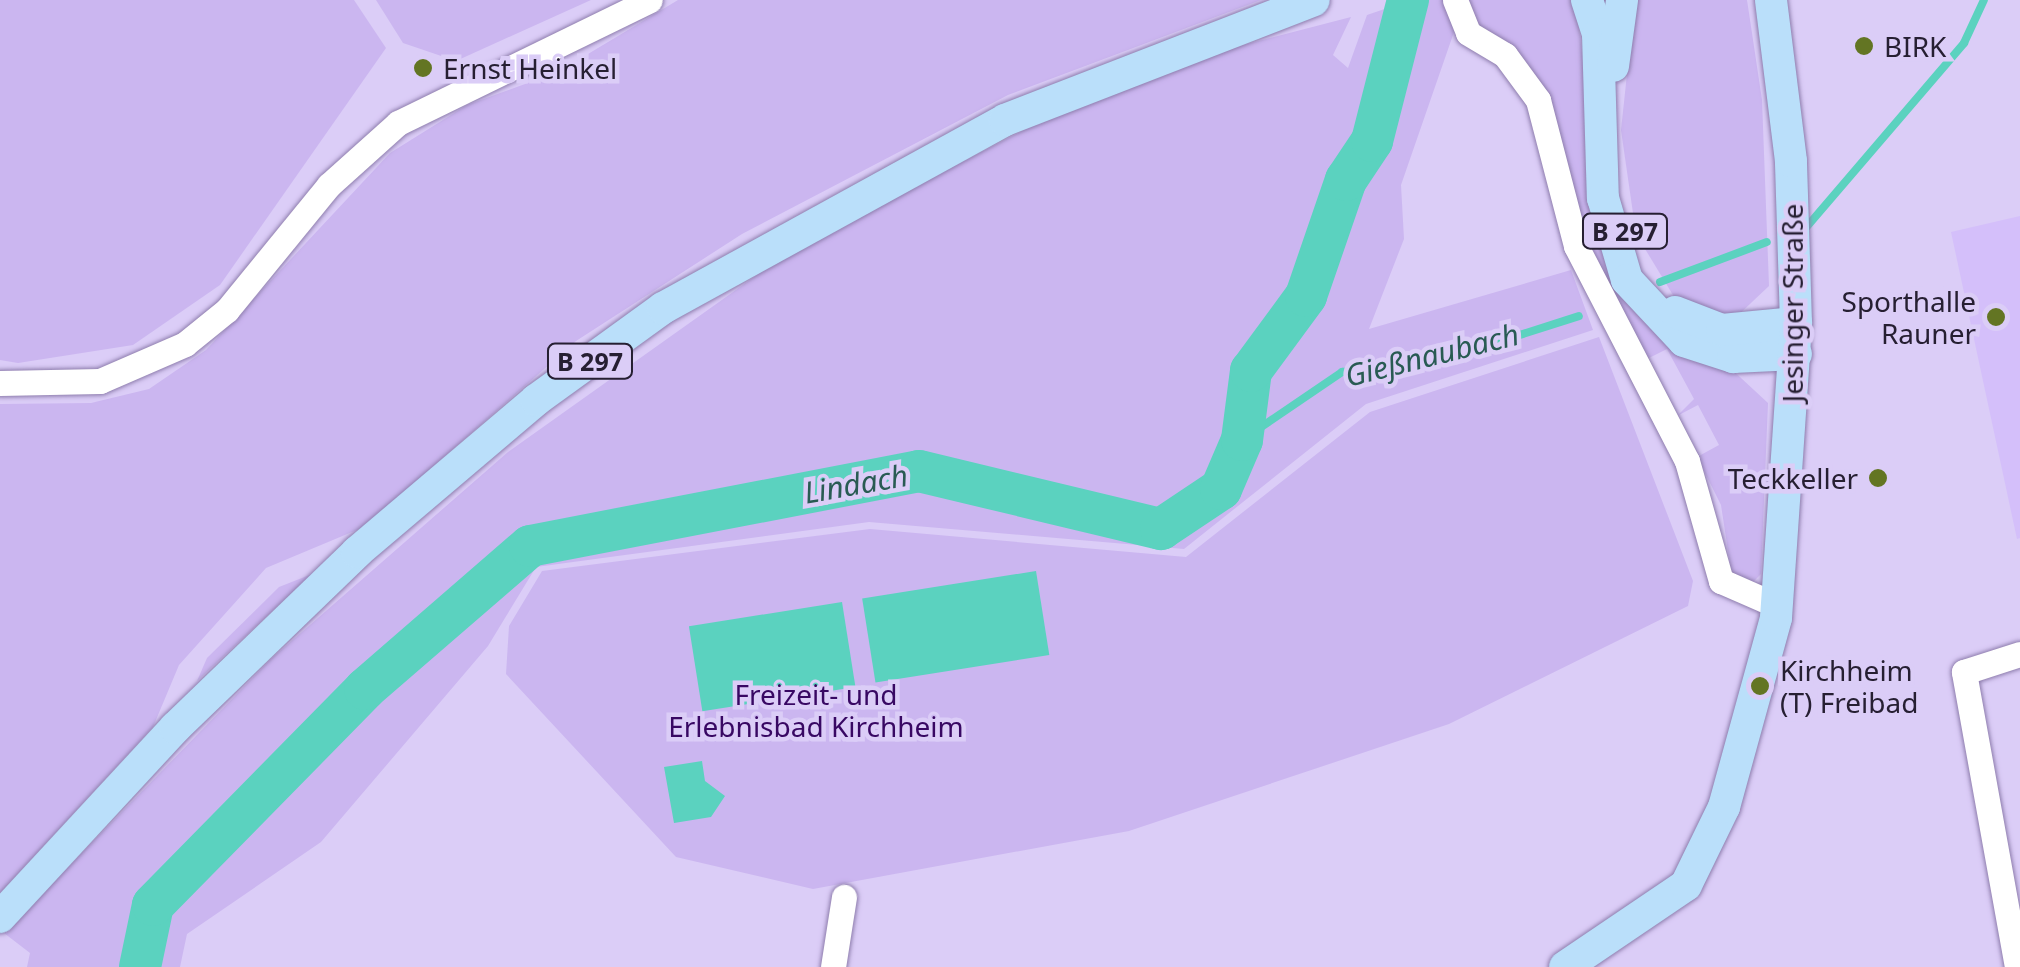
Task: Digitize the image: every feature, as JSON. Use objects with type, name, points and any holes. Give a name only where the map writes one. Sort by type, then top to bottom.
[{"type":"main road","name":"B 297","points":[[0,917],[175,728],[370,541],[536,400],[663,308],[1005,120],[1314,0]]},
{"type":"main road","name":"B 297","points":[[1587,0],[1598,34],[1603,198],[1627,280],[1684,341],[1733,357],[1796,338]]},
{"type":"main road","name":"B 297","points":[[1622,0],[1611,155],[1645,281],[1694,323],[1796,338]]},
{"type":"main road","name":"Jesinger Straße","points":[[1565,967],[1686,885],[1724,807],[1778,606],[1796,338],[1790,145],[1771,0]]},
{"type":"street","points":[[0,383],[100,381],[185,344],[226,310],[329,185],[398,123],[462,88],[650,0]]},
{"type":"street","points":[[1456,0],[1468,33],[1504,55],[1538,100],[1576,246],[1687,460],[1721,581],[1778,606]]},
{"type":"street","points":[[2018,967],[2009,877],[1964,672],[2020,654]]},
{"type":"street","points":[[833,967],[844,897]]},
{"type":"shaded area","name":"Sporthalle Rauner","points":[[2020,216],[2020,538],[2017,539],[1951,232]]},
{"type":"shaded area","points":[[1036,571],[1049,655],[875,682],[862,599]]},
{"type":"shaded area","points":[[842,602],[855,687],[702,711],[689,626]]},
{"type":"shaded area","points":[[702,761],[705,781],[725,796],[711,817],[674,823],[664,767]]},
{"type":"green space","points":[[0,0],[354,0],[386,48],[220,285],[133,345],[18,363],[0,360]]},
{"type":"green space","points":[[376,0],[591,0],[456,61],[403,43]]},
{"type":"green space","points":[[678,0],[1261,0],[1008,95],[742,234],[576,341],[364,527],[266,568],[179,665],[153,727],[0,893],[0,404],[91,403],[149,389],[206,350],[390,153],[467,105],[558,72]]},
{"type":"green space","points":[[1411,0],[1444,0],[1454,32],[1401,185],[1404,239],[1369,329],[1571,270],[1593,330],[1366,404],[1184,549],[869,522],[536,567],[488,646],[321,842],[187,934],[180,967],[27,967],[30,953],[4,933],[271,659],[508,452],[795,248],[1036,124],[1212,53],[1351,17],[1333,55],[1348,68],[1367,15]]},
{"type":"green space","points":[[1464,0],[1576,0],[1604,251],[1768,403],[1761,574],[1750,585],[1732,577],[1721,505],[1697,457],[1719,445],[1698,405],[1677,416],[1694,399],[1667,349],[1647,359],[1581,237],[1538,79],[1477,29]]},
{"type":"green space","points":[[1635,0],[1747,0],[1762,100],[1769,286],[1734,319],[1676,300],[1636,234],[1621,130]]},
{"type":"green space","name":"Freizeit- und Erlebnisbad Kirchheim","points":[[1599,337],[1693,581],[1688,606],[1449,724],[1129,831],[813,889],[676,857],[506,674],[509,626],[542,571],[870,529],[1186,557],[1370,412]]},
{"type":"green space","points":[[312,574],[197,681],[207,658],[279,587]]},
{"type":"waterway","name":"Lindach","points":[[140,967],[153,905],[365,689],[530,546],[919,471],[1161,529],[1221,489],[1242,440],[1251,371],[1306,296],[1346,180],[1372,141],[1408,0]]},
{"type":"waterway","name":"Gießnaubach","points":[[1804,230],[1964,43],[1984,0]]},
{"type":"waterway","name":"Gießnaubach","points":[[1660,282],[1767,242]]},
{"type":"waterway","name":"Gießnaubach","points":[[1242,440],[1342,372],[1454,356],[1579,316]]},
{"type":"place","name":"BIRK","points":[[1864,46]]},
{"type":"place","name":"Ernst Heinkel","points":[[423,68]]},
{"type":"place","name":"Sporthalle Rauner","points":[[1996,317]]},
{"type":"place","name":"Teckkeller","points":[[1878,478]]},
{"type":"place","name":"Kirchheim (T) Freibad","points":[[1760,686]]}]
